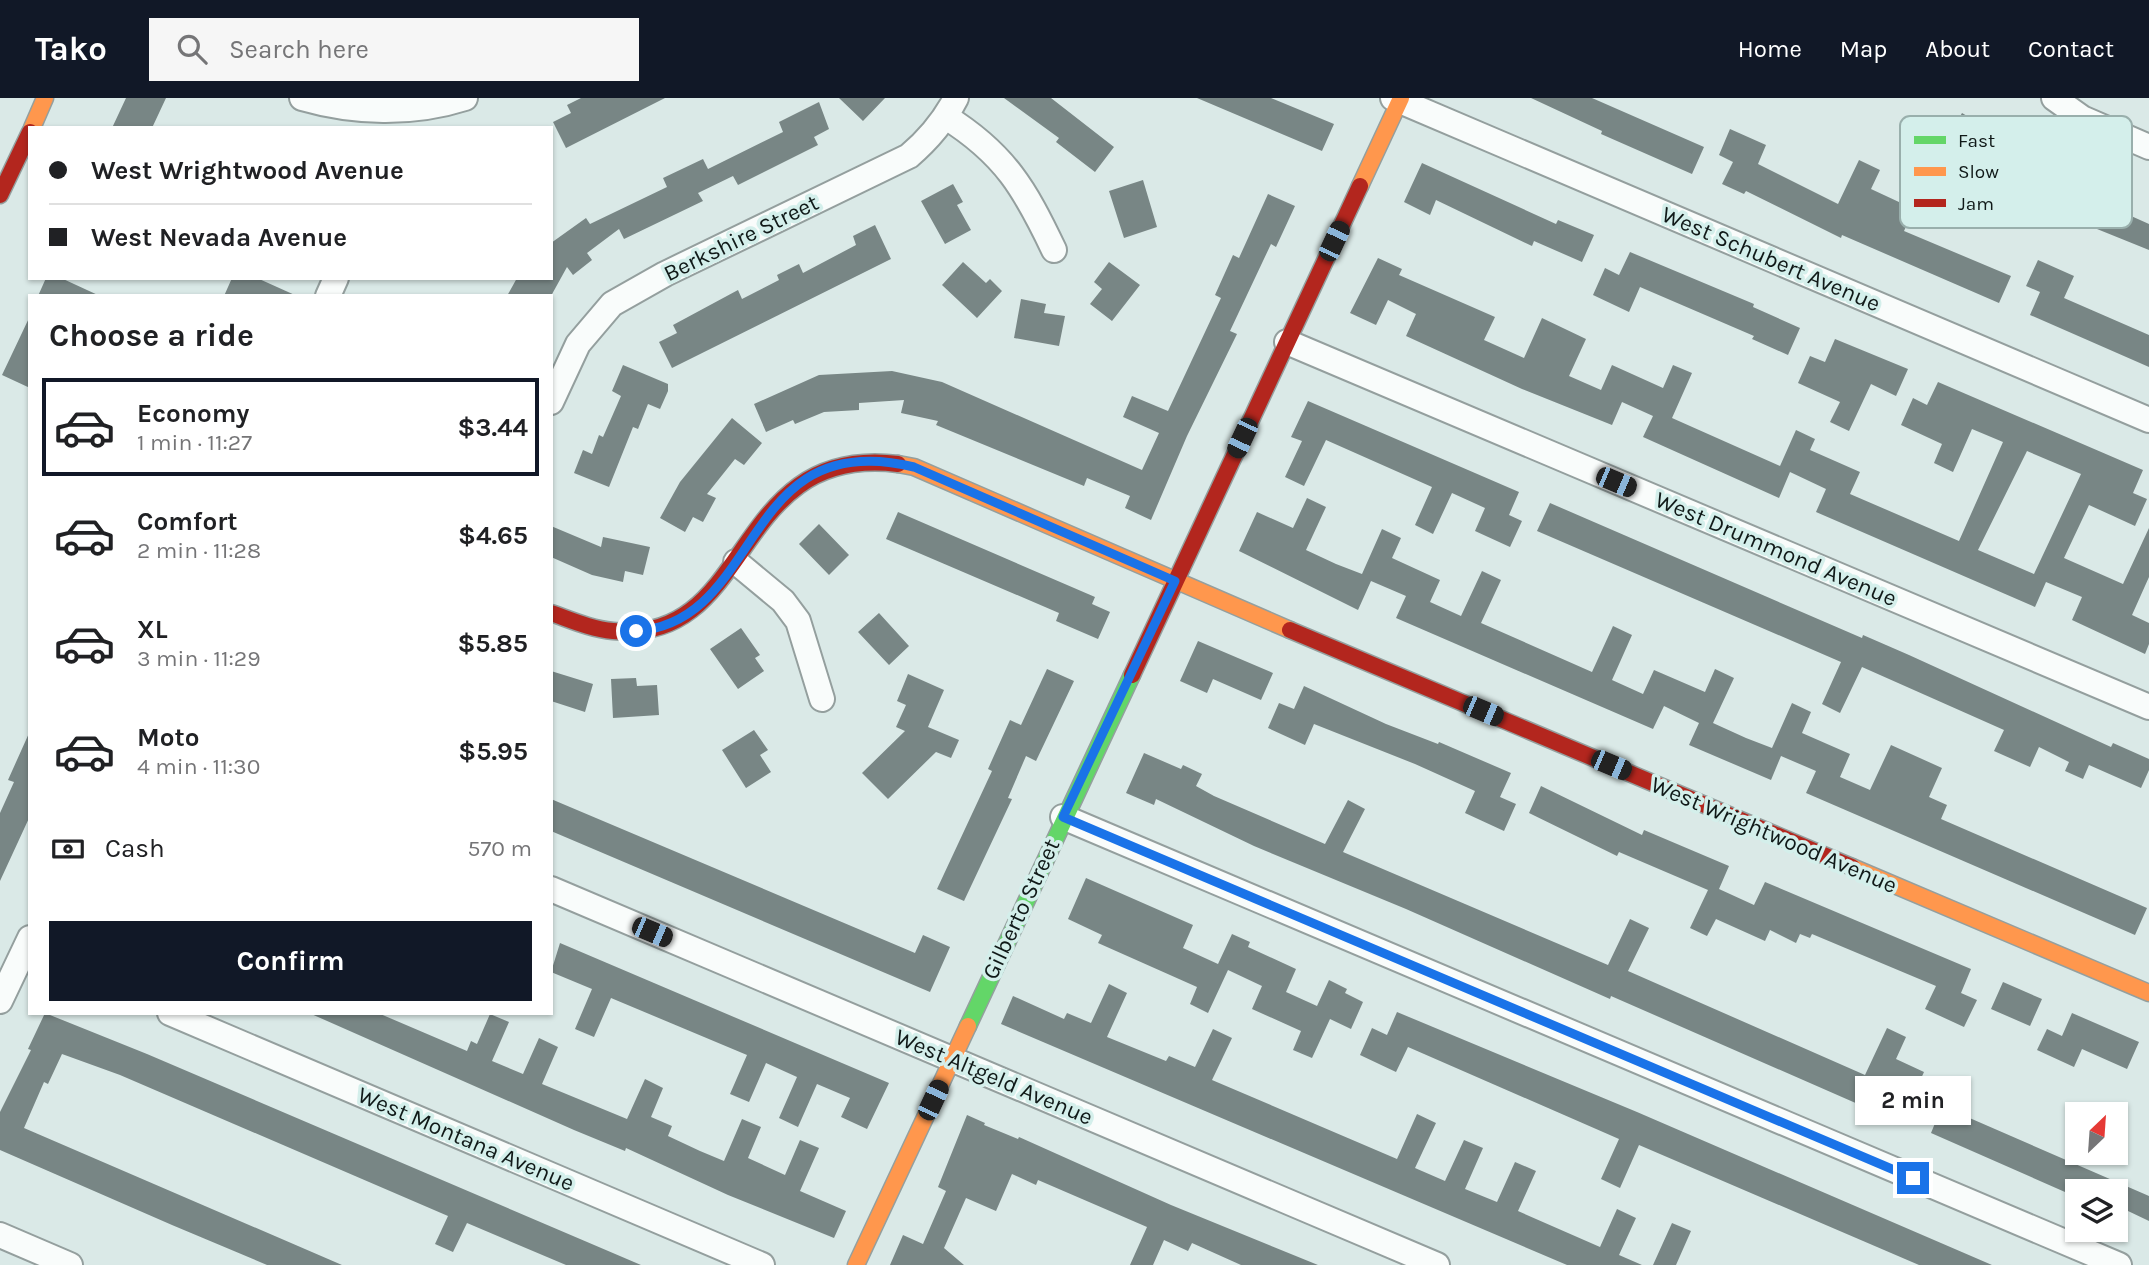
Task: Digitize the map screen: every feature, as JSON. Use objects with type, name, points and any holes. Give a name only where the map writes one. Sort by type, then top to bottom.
[{"type":"street","points":[[33,126],[45,98]]},
{"type":"street","points":[[302,98],[368,119],[465,98]]},
{"type":"street","points":[[2054,98],[2079,116]]},
{"type":"street","name":"Gilberto Street","points":[[856,1265],[1398,99]]},
{"type":"street","name":"West Schubert Avenue","points":[[1398,99],[2149,420]]},
{"type":"street","points":[[951,108],[971,133],[1002,160],[1031,200],[1054,250]]},
{"type":"street","name":"Berkshire Street","points":[[553,398],[578,344],[612,304],[666,274],[884,170],[927,141],[951,108]]},
{"type":"street","points":[[3,180],[28,135]]},
{"type":"street","name":"West Drummond Avenue","points":[[1287,342],[2149,707]]},
{"type":"street","name":"West Wrightwood Avenue","points":[[553,614],[598,630],[617,632],[656,629],[697,607],[736,562],[788,491],[835,465],[875,459],[914,467],[1175,581],[2149,993]]},
{"type":"street","points":[[736,562],[783,601],[798,621],[822,699]]},
{"type":"street","points":[[1063,817],[2119,1265]]},
{"type":"street","name":"West Altgeld Avenue","points":[[553,890],[1437,1265]]},
{"type":"street","points":[[0,1001],[28,948]]},
{"type":"street","name":"West Montana Avenue","points":[[175,1015],[762,1265]]},
{"type":"street","points":[[0,1235],[70,1265]]},
{"type":"building","points":[[126,98],[166,98],[153,126],[113,126]]},
{"type":"building","points":[[581,98],[665,98],[566,148],[553,122],[571,113],[567,105]]},
{"type":"building","points":[[839,98],[885,98],[863,121]]},
{"type":"building","points":[[1004,98],[1051,98],[1114,147],[1095,172],[1056,142],[1059,138]]},
{"type":"building","points":[[1197,98],[1271,98],[1334,124],[1322,151]]},
{"type":"building","points":[[1531,98],[1592,98],[1704,147],[1692,174],[1601,134],[1602,131]]},
{"type":"building","points":[[819,102],[829,129],[814,137],[818,145],[738,185],[733,176],[698,193],[703,201],[624,239],[619,229],[587,253],[592,260],[573,275],[567,267],[552,294],[508,294],[516,280],[553,280],[553,242],[586,218],[590,224],[667,187],[663,178],[703,159],[708,169],[783,132],[779,122]]},
{"type":"building","points":[[1730,129],[1766,145],[1758,164],[1838,204],[1859,160],[1880,170],[1871,189],[1900,202],[1900,228],[1905,228],[1904,231],[2011,276],[1999,303],[1842,235],[1841,238],[1746,191],[1744,194],[1722,184],[1733,162],[1719,155]]},
{"type":"building","points":[[1422,163],[1556,224],[1558,220],[1594,235],[1582,262],[1534,241],[1532,246],[1436,200],[1430,215],[1404,202]]},
{"type":"building","points":[[1143,180],[1157,227],[1124,238],[1109,191]]},
{"type":"building","points":[[953,184],[963,202],[957,205],[971,230],[945,244],[921,201]]},
{"type":"building","points":[[1268,194],[1295,206],[1276,247],[1271,244],[1230,331],[1237,334],[1187,436],[1151,520],[1125,508],[1130,496],[1087,478],[1084,486],[936,425],[938,421],[901,413],[904,400],[859,403],[859,410],[824,412],[795,424],[793,420],[766,432],[754,404],[819,375],[892,371],[942,382],[1142,470],[1159,433],[1123,417],[1132,396],[1168,411],[1221,298],[1215,295],[1233,255],[1239,258]]},
{"type":"building","points":[[2132,216],[2149,224],[2149,250],[2095,228],[2132,228]]},
{"type":"building","points":[[875,225],[891,259],[672,368],[659,342],[677,333],[673,325],[738,290],[742,299],[779,280],[777,275],[799,264],[803,273],[856,245],[853,236]]},
{"type":"building","points":[[1630,252],[1754,304],[1753,307],[1800,328],[1788,355],[1752,339],[1754,336],[1640,287],[1629,312],[1593,295],[1605,268],[1619,275]]},
{"type":"building","points":[[1378,258],[1402,269],[1399,275],[1495,317],[1484,340],[1524,358],[1542,318],[1586,339],[1569,376],[1601,390],[1612,365],[1663,388],[1673,365],[1692,373],[1672,418],[1780,466],[1796,430],[1815,439],[1810,450],[1860,472],[1850,494],[1959,541],[2003,442],[1972,429],[1953,472],[1934,463],[1942,444],[1901,425],[1913,398],[1927,405],[1938,382],[2143,470],[2133,493],[2147,499],[2135,526],[2089,505],[2064,558],[2123,584],[2149,528],[2149,577],[2132,615],[2149,623],[2149,644],[2145,654],[2072,620],[2082,597],[2046,582],[2035,607],[1816,512],[1826,489],[1790,472],[1779,498],[1643,437],[1653,416],[1622,402],[1612,425],[1522,389],[1406,336],[1416,314],[1388,300],[1376,325],[1350,313]],"holes":[[[2027,451],[2081,474],[2034,574],[1978,550]]]},
{"type":"building","points":[[2038,260],[2074,276],[2064,298],[2149,335],[2149,367],[2030,315],[2040,292],[2026,286]]},
{"type":"building","points":[[963,262],[986,283],[990,279],[1002,291],[977,318],[942,285]]},
{"type":"building","points":[[1109,262],[1140,285],[1112,321],[1090,304],[1102,289],[1094,282]]},
{"type":"building","points":[[45,280],[65,280],[96,294],[39,294]]},
{"type":"building","points":[[231,280],[261,280],[293,294],[225,294]]},
{"type":"building","points":[[1021,299],[1046,304],[1044,313],[1065,316],[1059,346],[1014,338]]},
{"type":"building","points":[[28,320],[28,387],[2,375]]},
{"type":"building","points":[[1835,339],[1908,369],[1896,396],[1871,384],[1849,431],[1830,422],[1840,402],[1798,383],[1810,356],[1825,362]]},
{"type":"building","points":[[623,365],[668,384],[668,391],[660,409],[648,404],[638,429],[633,427],[609,487],[574,473],[583,450],[592,454],[599,435],[603,437],[621,396],[612,391]]},
{"type":"building","points":[[1308,401],[1519,492],[1509,515],[1522,521],[1510,547],[1475,531],[1485,508],[1452,493],[1433,534],[1415,525],[1432,487],[1326,440],[1304,486],[1285,477],[1302,441],[1291,437]]},
{"type":"building","points":[[732,418],[762,443],[744,465],[735,459],[707,494],[716,498],[703,522],[693,517],[685,532],[660,518],[680,482]]},
{"type":"building","points":[[1307,498],[1326,507],[1306,550],[1336,564],[1362,574],[1382,529],[1401,538],[1392,558],[1440,580],[1430,602],[1461,616],[1482,571],[1501,580],[1481,623],[1592,672],[1613,626],[1632,635],[1612,680],[1643,694],[1654,670],[1705,692],[1715,669],[1734,678],[1713,723],[1746,738],[1772,748],[1792,703],[1811,712],[1802,733],[1850,754],[1840,777],[1870,790],[1891,745],[1942,768],[1929,797],[1947,805],[1941,819],[2147,908],[2135,935],[1806,793],[1816,771],[1781,756],[1771,780],[1689,745],[1699,723],[1664,706],[1653,729],[1396,618],[1406,596],[1371,581],[1358,610],[1239,551],[1257,512],[1293,528]]},
{"type":"building","points":[[1550,503],[1862,638],[1863,635],[1909,655],[2111,747],[2113,743],[2149,759],[2149,770],[2141,788],[2089,765],[2083,779],[2065,771],[2069,762],[2039,747],[2030,767],[1994,751],[2004,730],[1862,667],[1840,713],[1822,704],[1841,662],[1537,531]]},
{"type":"building","points":[[898,512],[1095,597],[1092,604],[1110,612],[1098,639],[1056,621],[1059,613],[886,539]]},
{"type":"building","points":[[819,524],[849,555],[829,575],[799,544]]},
{"type":"building","points":[[553,527],[601,547],[603,537],[650,547],[643,575],[625,571],[623,582],[592,575],[553,558]]},
{"type":"building","points":[[879,613],[909,646],[889,665],[858,632]]},
{"type":"building","points":[[741,628],[760,655],[755,658],[764,671],[738,689],[710,649]]},
{"type":"building","points":[[1198,641],[1273,673],[1261,700],[1213,679],[1207,693],[1180,681]]},
{"type":"building","points":[[1047,669],[1074,681],[1036,761],[1026,756],[1008,798],[1012,799],[964,901],[937,889],[992,771],[988,769],[1010,720],[1021,725]]},
{"type":"building","points":[[553,672],[593,684],[585,712],[553,702]]},
{"type":"building","points":[[908,674],[944,690],[928,727],[959,740],[951,758],[936,752],[888,799],[862,773],[905,731],[896,727],[906,705],[897,701]]},
{"type":"building","points":[[636,678],[637,686],[657,685],[659,715],[613,718],[611,679]]},
{"type":"building","points":[[1304,686],[1386,724],[1438,744],[1439,742],[1511,773],[1500,797],[1516,804],[1504,831],[1465,813],[1475,791],[1415,764],[1314,724],[1305,745],[1268,728],[1279,703],[1294,709]]},
{"type":"building","points":[[754,730],[768,750],[760,755],[771,772],[746,788],[722,750]]},
{"type":"building","points":[[28,735],[28,820],[0,881],[0,813],[14,782],[8,780]]},
{"type":"building","points":[[1144,753],[1181,769],[1183,765],[1202,774],[1196,786],[1325,844],[1348,800],[1365,809],[1343,852],[1608,965],[1630,919],[1649,928],[1628,971],[1865,1075],[1887,1028],[1906,1037],[1896,1059],[1924,1072],[1902,1120],[1869,1105],[1867,1108],[1611,996],[1610,999],[1406,909],[1254,846],[1156,799],[1154,805],[1126,793]]},
{"type":"building","points":[[1541,786],[1642,835],[1644,830],[1729,866],[1719,889],[1754,905],[1765,882],[1971,969],[1961,993],[1977,1000],[1964,1027],[1925,1009],[1936,986],[1812,934],[1810,938],[1800,934],[1796,943],[1770,930],[1765,941],[1716,919],[1707,936],[1690,928],[1708,890],[1619,852],[1617,856],[1529,813]]},
{"type":"building","points":[[553,800],[915,953],[923,935],[950,947],[930,992],[553,832]]},
{"type":"building","points":[[1086,878],[1193,925],[1183,948],[1218,964],[1232,934],[1250,942],[1248,947],[1296,969],[1286,992],[1317,1006],[1329,980],[1347,989],[1345,993],[1363,1002],[1351,1029],[1330,1019],[1312,1058],[1293,1050],[1301,1031],[1252,1009],[1262,986],[1228,970],[1208,1013],[1190,1004],[1197,987],[1098,943],[1102,935],[1068,919]]},
{"type":"building","points":[[560,943],[889,1083],[867,1129],[841,1117],[850,1098],[817,1084],[798,1127],[779,1118],[797,1077],[766,1063],[749,1102],[730,1094],[747,1055],[611,998],[594,1037],[575,1029],[592,989],[553,973]]},
{"type":"building","points":[[2003,982],[2042,999],[2030,1026],[1991,1009]]},
{"type":"building","points":[[1109,984],[1127,993],[1107,1037],[1166,1061],[1169,1056],[1195,1067],[1213,1029],[1232,1038],[1212,1080],[1397,1159],[1417,1114],[1436,1123],[1415,1168],[1445,1181],[1464,1140],[1483,1148],[1465,1189],[1497,1202],[1515,1162],[1536,1171],[1518,1211],[1600,1247],[1617,1209],[1636,1218],[1619,1255],[1642,1265],[1567,1265],[1001,1024],[1013,996],[1064,1019],[1067,1013],[1091,1023]]},
{"type":"building","points":[[1397,1012],[1992,1265],[1919,1265],[1639,1145],[1620,1188],[1601,1179],[1619,1139],[1408,1047],[1396,1072],[1360,1055],[1372,1028],[1387,1035]]},
{"type":"building","points":[[2072,1013],[2139,1042],[2127,1069],[2082,1049],[2074,1067],[2037,1050],[2047,1029],[2062,1036]]},
{"type":"building","points":[[44,1015],[50,1015],[641,1265],[566,1265],[467,1223],[453,1252],[435,1244],[448,1216],[120,1075],[62,1054],[48,1084],[44,1082],[24,1128],[342,1265],[267,1265],[0,1150],[0,1112],[31,1050],[28,1049]]},
{"type":"building","points":[[314,1015],[383,1015],[467,1051],[471,1041],[477,1044],[490,1015],[492,1015],[509,1022],[492,1061],[523,1074],[539,1038],[558,1047],[542,1084],[627,1119],[645,1079],[663,1088],[651,1117],[672,1126],[668,1136],[724,1161],[742,1119],[761,1127],[748,1158],[785,1175],[800,1140],[819,1148],[800,1191],[846,1211],[834,1238],[728,1195],[626,1148],[625,1151]]},
{"type":"building","points":[[1942,1106],[2065,1159],[2065,1166],[2080,1166],[2110,1179],[2065,1179],[2065,1192],[1931,1133]]},
{"type":"building","points":[[967,1115],[985,1123],[984,1125],[1018,1139],[1019,1137],[1171,1205],[1318,1265],[1241,1265],[1192,1243],[1188,1251],[1164,1240],[1153,1265],[1130,1265],[1147,1227],[1038,1180],[1036,1185],[1012,1174],[996,1211],[966,1198],[944,1248],[964,1265],[890,1265],[903,1235],[923,1244],[946,1191],[938,1187]]},
{"type":"building","points":[[2128,1187],[2149,1196],[2149,1221],[2128,1211]]},
{"type":"building","points":[[1672,1223],[1691,1231],[1676,1265],[1653,1265]]},
{"type":"traffic: fast","points":[[968,1026],[1132,675]]},
{"type":"traffic: slow","points":[[33,126],[45,98]]},
{"type":"traffic: slow","points":[[1360,186],[1401,98]]},
{"type":"traffic: slow","points":[[898,464],[914,467],[1290,630]]},
{"type":"traffic: slow","points":[[1852,867],[2149,993]]},
{"type":"traffic: slow","points":[[856,1265],[968,1026]]},
{"type":"traffic: jam","points":[[0,195],[28,136]]},
{"type":"traffic: jam","points":[[1132,675],[1360,186]]},
{"type":"traffic: jam","points":[[553,614],[605,630],[659,627],[694,608],[721,579],[771,511],[802,483],[843,466],[898,464]]},
{"type":"traffic: jam","points":[[1290,630],[1852,867]]},
{"type":"route","points":[[636,631],[656,629],[697,607],[736,562],[774,506],[801,481],[835,465],[855,461],[875,459],[914,467],[1175,581],[1063,817],[1913,1178]]}]
